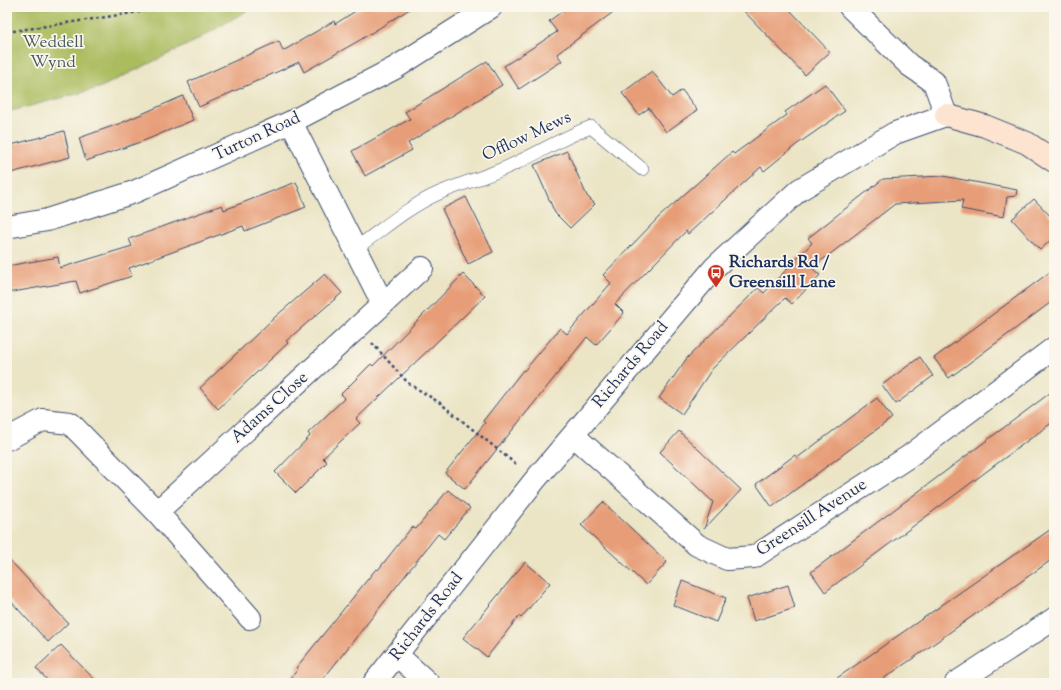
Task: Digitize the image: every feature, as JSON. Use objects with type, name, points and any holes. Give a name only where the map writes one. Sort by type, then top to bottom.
[{"type":"street","name":"Turton Road","points":[[7,227],[47,220],[134,192],[291,122],[395,68],[490,7]]},
{"type":"street","points":[[850,7],[909,65],[934,82],[946,115],[985,126],[1027,143],[1052,156]]},
{"type":"street","name":"Richards Road","points":[[374,683],[535,480],[715,267],[799,190],[896,133],[946,115]]},
{"type":"street","points":[[291,122],[383,304]]},
{"type":"street","name":"Adams Close","points":[[156,512],[422,268]]},
{"type":"street","name":"Greensill Avenue","points":[[573,435],[697,545],[727,559],[754,557],[908,457],[1054,348]]},
{"type":"street","points":[[7,440],[43,420],[70,423],[156,512],[250,618]]},
{"type":"street","points":[[956,683],[1054,619]]},
{"type":"street","points":[[397,655],[428,683]]},
{"type":"lane","name":"Offlow Mews","points":[[356,248],[417,205],[438,194],[497,172],[591,126],[642,169]]},
{"type":"path","points":[[7,32],[172,7]]},
{"type":"path","points":[[358,328],[408,382],[440,403],[535,480]]},
{"type":"green space","name":"Weddell Wynd","points":[[7,7],[253,7],[195,41],[99,88],[7,112]]},
{"type":"building","points":[[362,7],[413,7],[304,72],[299,62],[199,107],[188,82],[279,41],[283,51],[334,21],[335,24]]},
{"type":"building","points":[[568,7],[620,7],[557,54],[562,61],[519,89],[504,66],[557,32],[549,21]]},
{"type":"building","points":[[740,7],[787,7],[830,52],[805,75]]},
{"type":"building","points":[[487,61],[502,85],[408,143],[412,150],[365,176],[352,151],[410,119],[405,112]]},
{"type":"building","points":[[652,71],[672,97],[682,90],[697,110],[666,132],[649,108],[639,115],[622,93]]},
{"type":"building","points":[[825,84],[845,111],[796,145],[764,171],[761,167],[688,234],[686,231],[615,304],[624,313],[596,345],[587,337],[465,489],[445,473],[485,423],[483,421],[523,370],[524,371],[560,328],[567,334],[611,283],[603,275],[659,217],[732,152],[734,154],[787,115],[785,112]]},
{"type":"building","points":[[183,96],[193,120],[146,140],[86,161],[79,138],[121,123]]},
{"type":"building","points":[[64,131],[70,157],[7,174],[7,146]]},
{"type":"building","points":[[567,151],[587,196],[595,204],[570,228],[555,213],[534,165]]},
{"type":"building","points":[[943,176],[1017,190],[1016,196],[1007,197],[1004,217],[961,209],[963,200],[895,204],[812,268],[820,275],[792,304],[785,298],[712,369],[682,414],[659,398],[687,358],[758,288],[764,293],[812,243],[808,238],[883,179]]},
{"type":"building","points":[[296,182],[306,207],[245,231],[243,226],[129,268],[132,276],[80,293],[76,281],[7,293],[7,266],[58,257],[60,268],[132,246],[129,239],[222,205],[224,210]]},
{"type":"building","points":[[466,197],[493,252],[468,264],[442,209]]},
{"type":"building","points":[[1034,199],[1054,220],[1054,237],[1040,250],[1012,219]]},
{"type":"building","points":[[1054,269],[1054,300],[949,378],[934,358]]},
{"type":"building","points":[[325,274],[342,293],[286,341],[288,343],[218,409],[200,388],[275,317]]},
{"type":"building","points":[[463,274],[485,296],[356,419],[360,423],[323,458],[327,462],[296,493],[275,472],[310,436],[308,433],[345,398],[341,394],[371,364],[373,366]]},
{"type":"building","points":[[920,357],[933,376],[896,404],[882,385]]},
{"type":"building","points":[[1054,390],[1054,421],[825,592],[811,572]]},
{"type":"building","points":[[877,398],[892,418],[772,507],[756,484],[795,455],[797,458]]},
{"type":"building","points":[[679,431],[741,490],[704,529],[713,502],[660,452]]},
{"type":"building","points":[[448,490],[470,508],[444,539],[438,534],[320,683],[287,683],[298,669],[296,668],[376,569],[378,570],[412,527],[416,529]]},
{"type":"building","points":[[603,502],[667,562],[646,585],[581,525]]},
{"type":"building","points":[[1054,527],[1054,558],[918,655],[877,683],[830,683]]},
{"type":"building","points":[[7,557],[68,623],[48,642],[7,597]]},
{"type":"building","points":[[525,562],[550,583],[521,618],[519,616],[487,657],[463,638]]},
{"type":"building","points":[[682,581],[726,598],[716,622],[673,605]]},
{"type":"building","points":[[788,585],[795,608],[754,621],[747,598]]},
{"type":"building","points":[[61,645],[98,683],[50,683],[36,668]]},
{"type":"place","name":"Richards Rd / Greensill Lane","points":[[716,288]]}]
